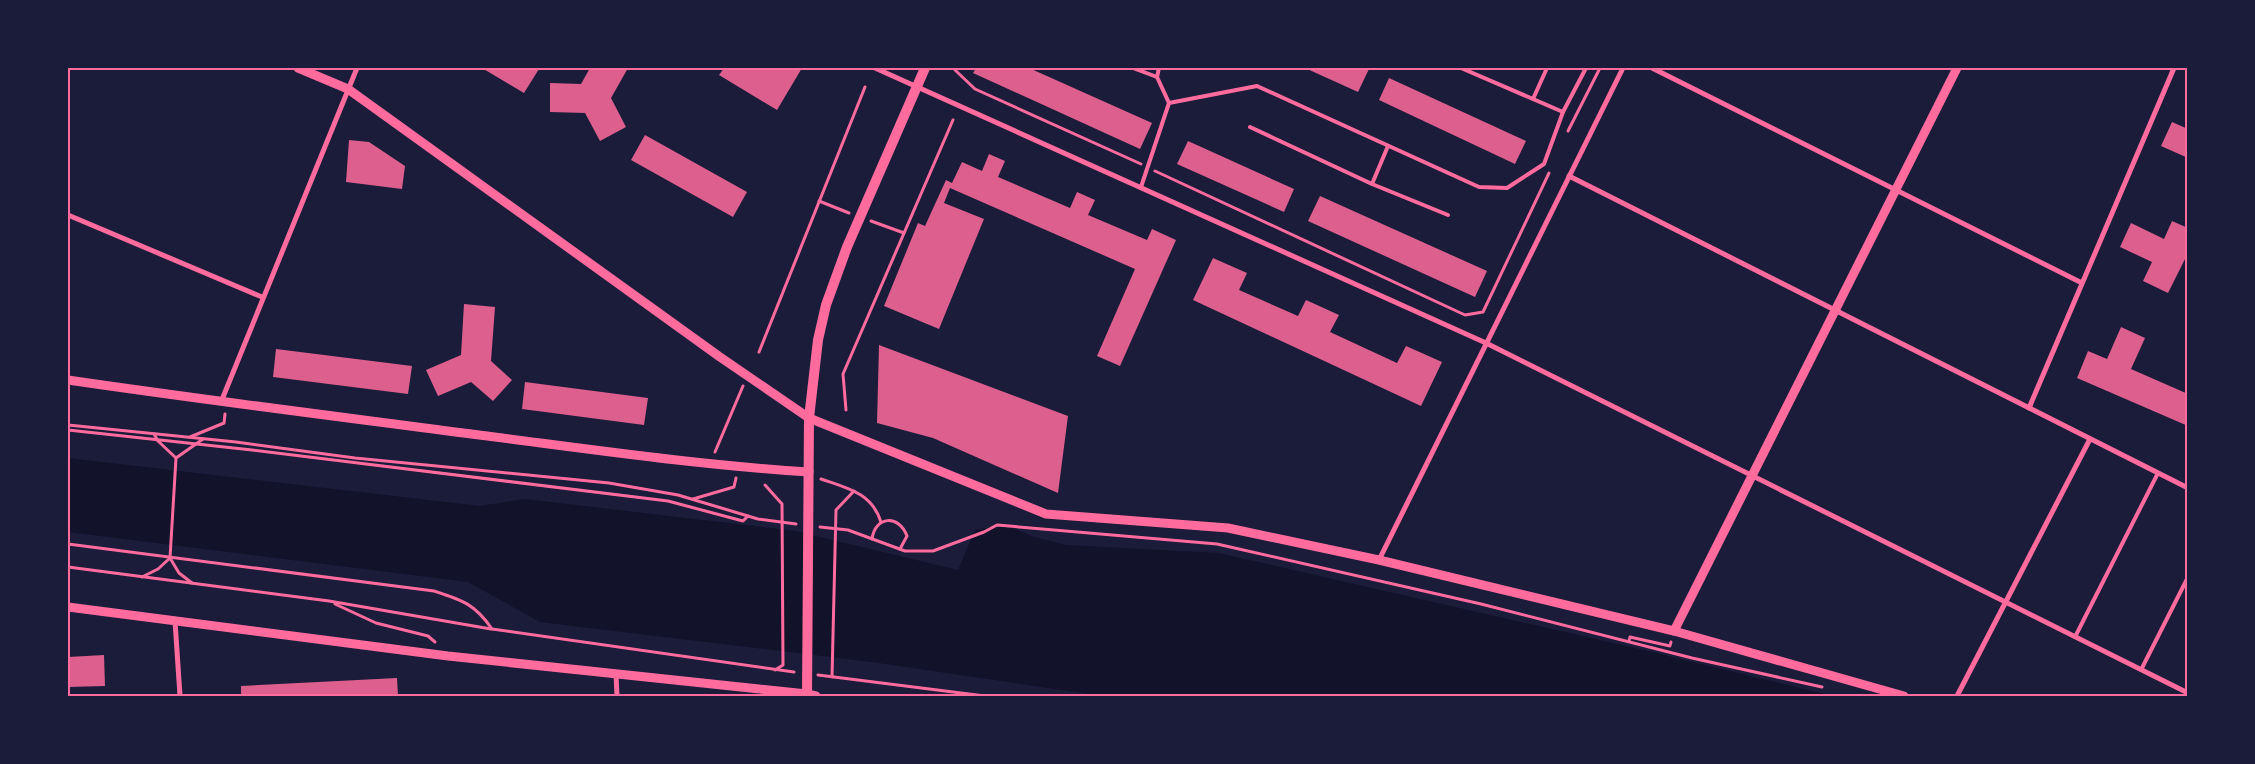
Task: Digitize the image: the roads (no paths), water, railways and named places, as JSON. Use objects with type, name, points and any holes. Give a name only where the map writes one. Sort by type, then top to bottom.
[{"type":"main road","points":[[810,696],[807,671],[809,418],[818,340],[826,305],[847,247],[924,68]]},
{"type":"street","points":[[298,68],[348,89],[720,357],[809,418],[1046,514],[1228,528],[1379,560],[1674,631],[1904,696]]},
{"type":"street","points":[[224,403],[262,298],[357,68]]},
{"type":"street","points":[[875,68],[1486,343],[2188,693]]},
{"type":"street","points":[[1379,560],[1623,68]]},
{"type":"street","points":[[1652,68],[2082,283]]},
{"type":"street","points":[[1674,631],[1957,68]]},
{"type":"street","points":[[2029,408],[2174,68]]},
{"type":"street","points":[[1569,176],[2188,488]]},
{"type":"street","points":[[68,215],[262,298]]},
{"type":"street","points":[[68,380],[224,403],[738,468],[809,473]]},
{"type":"street","points":[[1957,696],[2090,439]]},
{"type":"street","points":[[68,607],[448,656],[810,696]]},
{"type":"street","points":[[175,621],[180,696]]},
{"type":"street","points":[[616,674],[617,696]]},
{"type":"lane","points":[[1133,68],[1156,76],[1169,103],[1141,187]]},
{"type":"lane","points":[[1156,76],[1159,68]]},
{"type":"lane","points":[[1461,68],[1563,112]]},
{"type":"lane","points":[[1533,99],[1547,68]]},
{"type":"lane","points":[[1169,103],[1257,86],[1479,187],[1507,188],[1544,164],[1563,112],[1586,68]]},
{"type":"lane","points":[[1250,127],[1372,184],[1448,215]]},
{"type":"lane","points":[[1372,184],[1388,146]]},
{"type":"lane","points":[[2075,637],[2158,474]]},
{"type":"lane","points":[[2141,670],[2188,577]]}]
